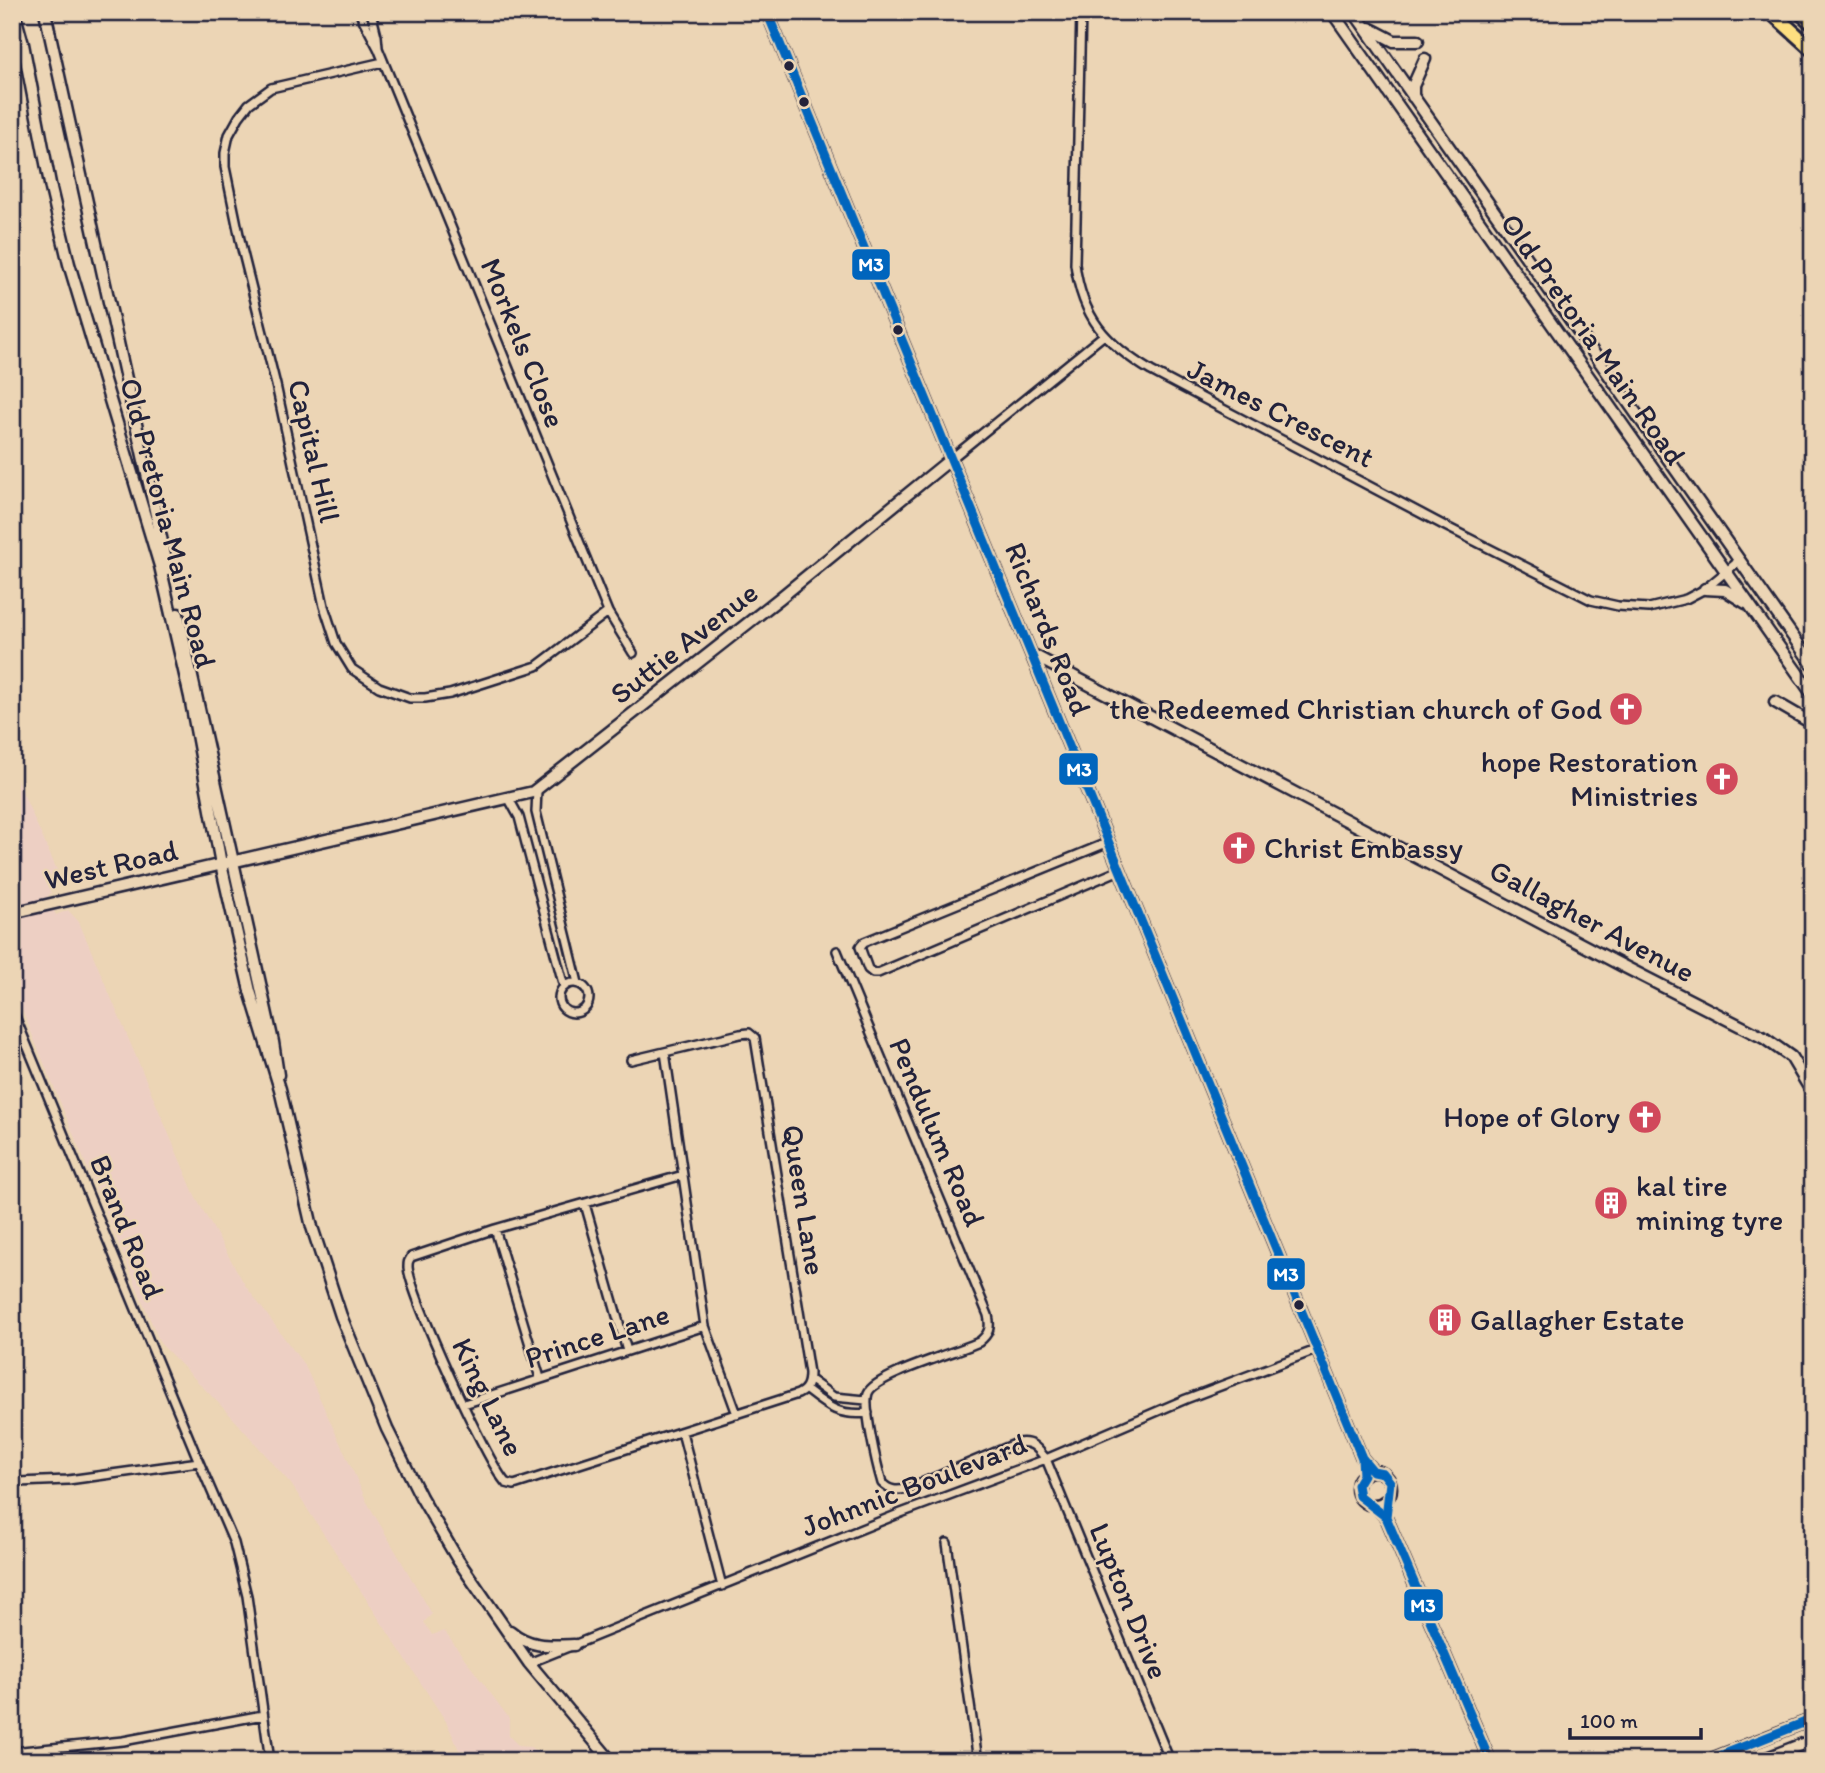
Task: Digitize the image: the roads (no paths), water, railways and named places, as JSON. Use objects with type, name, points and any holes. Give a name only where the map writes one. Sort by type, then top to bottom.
[{"type":"highway","points":[[1770,12],[1813,50]]},
{"type":"highway","points":[[1800,12],[1813,24]]},
{"type":"main road","name":"Old Pretoria Main Road","points":[[14,12],[67,254],[160,566],[190,697],[221,864],[250,991],[280,1089],[312,1227],[357,1359],[387,1429],[457,1560],[529,1663],[611,1761]]},
{"type":"main road","name":"Old Pretoria Main Road","points":[[45,12],[277,1060],[280,1089]]},
{"type":"main road","name":"Richards Road","points":[[767,12],[1316,1350],[1362,1458],[1373,1471]]},
{"type":"main road","name":"Old Pretoria Main Road","points":[[1332,12],[1813,695]]},
{"type":"main road","name":"Old Pretoria Main Road","points":[[1357,17],[1813,666]]},
{"type":"main road","points":[[1357,17],[1388,40],[1400,43],[1418,41]]},
{"type":"main road","points":[[12,31],[23,44]]},
{"type":"main road","points":[[1413,97],[1413,86],[1425,59]]},
{"type":"main road","name":"Suttie Avenue","points":[[233,863],[509,799],[537,790],[952,458]]},
{"type":"main road","points":[[1705,589],[1728,592],[1756,612]]},
{"type":"main road","name":"Gallagher Avenue","points":[[1033,655],[1620,965],[1764,1038],[1791,1057],[1813,1094]]},
{"type":"main road","points":[[1775,702],[1813,724]]},
{"type":"main road","name":"West Road","points":[[12,913],[233,863]]},
{"type":"main road","name":"Richards Road","points":[[1362,1458],[1363,1475]]},
{"type":"main road","points":[[1386,1517],[1390,1482],[1384,1474],[1373,1471],[1363,1475],[1357,1485],[1357,1491],[1363,1501],[1373,1505],[1386,1517],[1490,1761]]},
{"type":"main road","points":[[1373,1505],[1387,1498]]},
{"type":"main road","points":[[499,1622],[529,1643],[547,1646],[574,1645]]},
{"type":"main road","points":[[1706,1761],[1813,1719]]},
{"type":"main road","points":[[1759,1761],[1813,1740]]},
{"type":"street","name":"Morkels Close","points":[[359,12],[378,48],[608,612],[634,653]]},
{"type":"street","name":"Morkels Close","points":[[371,12],[378,48]]},
{"type":"street","name":"James Crescent","points":[[1082,12],[1074,264],[1085,305],[1104,335],[1120,350],[1151,371],[1591,600],[1618,606],[1649,608],[1686,599],[1705,589],[1740,561]]},
{"type":"street","name":"Capital Hill","points":[[383,62],[271,88],[249,104],[229,135],[225,153],[225,167],[243,249],[279,398],[324,606],[336,643],[352,668],[363,678],[396,694],[425,698],[450,694],[537,666],[608,612]]},
{"type":"street","name":"Suttie Avenue","points":[[952,458],[1104,335]]},
{"type":"street","points":[[537,790],[536,813],[578,983],[587,989],[590,1000],[586,1008],[577,1013],[568,1013],[561,1005],[560,994],[564,987],[578,983]]},
{"type":"street","points":[[509,799],[518,813],[564,987]]},
{"type":"street","points":[[1109,842],[864,942],[860,947],[868,970],[878,973],[1121,870]]},
{"type":"street","points":[[535,879],[551,874]]},
{"type":"street","name":"Pendulum Road","points":[[837,951],[988,1315],[990,1326],[989,1332],[979,1342],[884,1379],[870,1389],[866,1399]]},
{"type":"street","name":"Brand Road","points":[[12,1009],[234,1543],[242,1569],[270,1761]]},
{"type":"street","name":"Queen Lane","points":[[665,1052],[746,1033],[752,1035],[756,1041],[809,1379]]},
{"type":"street","points":[[631,1060],[665,1052],[705,1326],[737,1414],[798,1394],[805,1389],[809,1379],[834,1397],[866,1399],[882,1483],[888,1489],[896,1491],[907,1489],[1025,1441],[1034,1445],[1046,1458]]},
{"type":"street","name":"King Lane","points":[[683,1175],[416,1253],[408,1263],[421,1307],[464,1404],[502,1479],[510,1485],[737,1414]]},
{"type":"street","points":[[585,1204],[627,1350]]},
{"type":"street","points":[[495,1228],[540,1378]]},
{"type":"street","name":"Prince Lane","points":[[464,1404],[705,1326]]},
{"type":"street","name":"Johnnic Boulevard","points":[[529,1663],[901,1513],[1046,1458],[1186,1399],[1316,1350]]},
{"type":"street","points":[[805,1389],[838,1412],[848,1415],[868,1413]]},
{"type":"street","points":[[681,1432],[722,1586]]},
{"type":"street","name":"Lupton Drive","points":[[1046,1458],[1170,1761]]},
{"type":"street","points":[[12,1486],[18,1482],[68,1480],[199,1462]]},
{"type":"street","points":[[947,1543],[978,1761]]},
{"type":"street","points":[[12,1752],[124,1741],[263,1715]]},
{"type":"place","name":"the Redeemed Christian church of God","points":[[1626,709]]},
{"type":"place","name":"hope Restoration Ministries","points":[[1722,779]]},
{"type":"place","name":"Christ Embassy","points":[[1239,848]]},
{"type":"place","name":"Hope of Glory","points":[[1645,1117]]},
{"type":"place","name":"kal tire mining tyre","points":[[1611,1203]]},
{"type":"place","name":"Gallagher Estate","points":[[1445,1320]]}]
